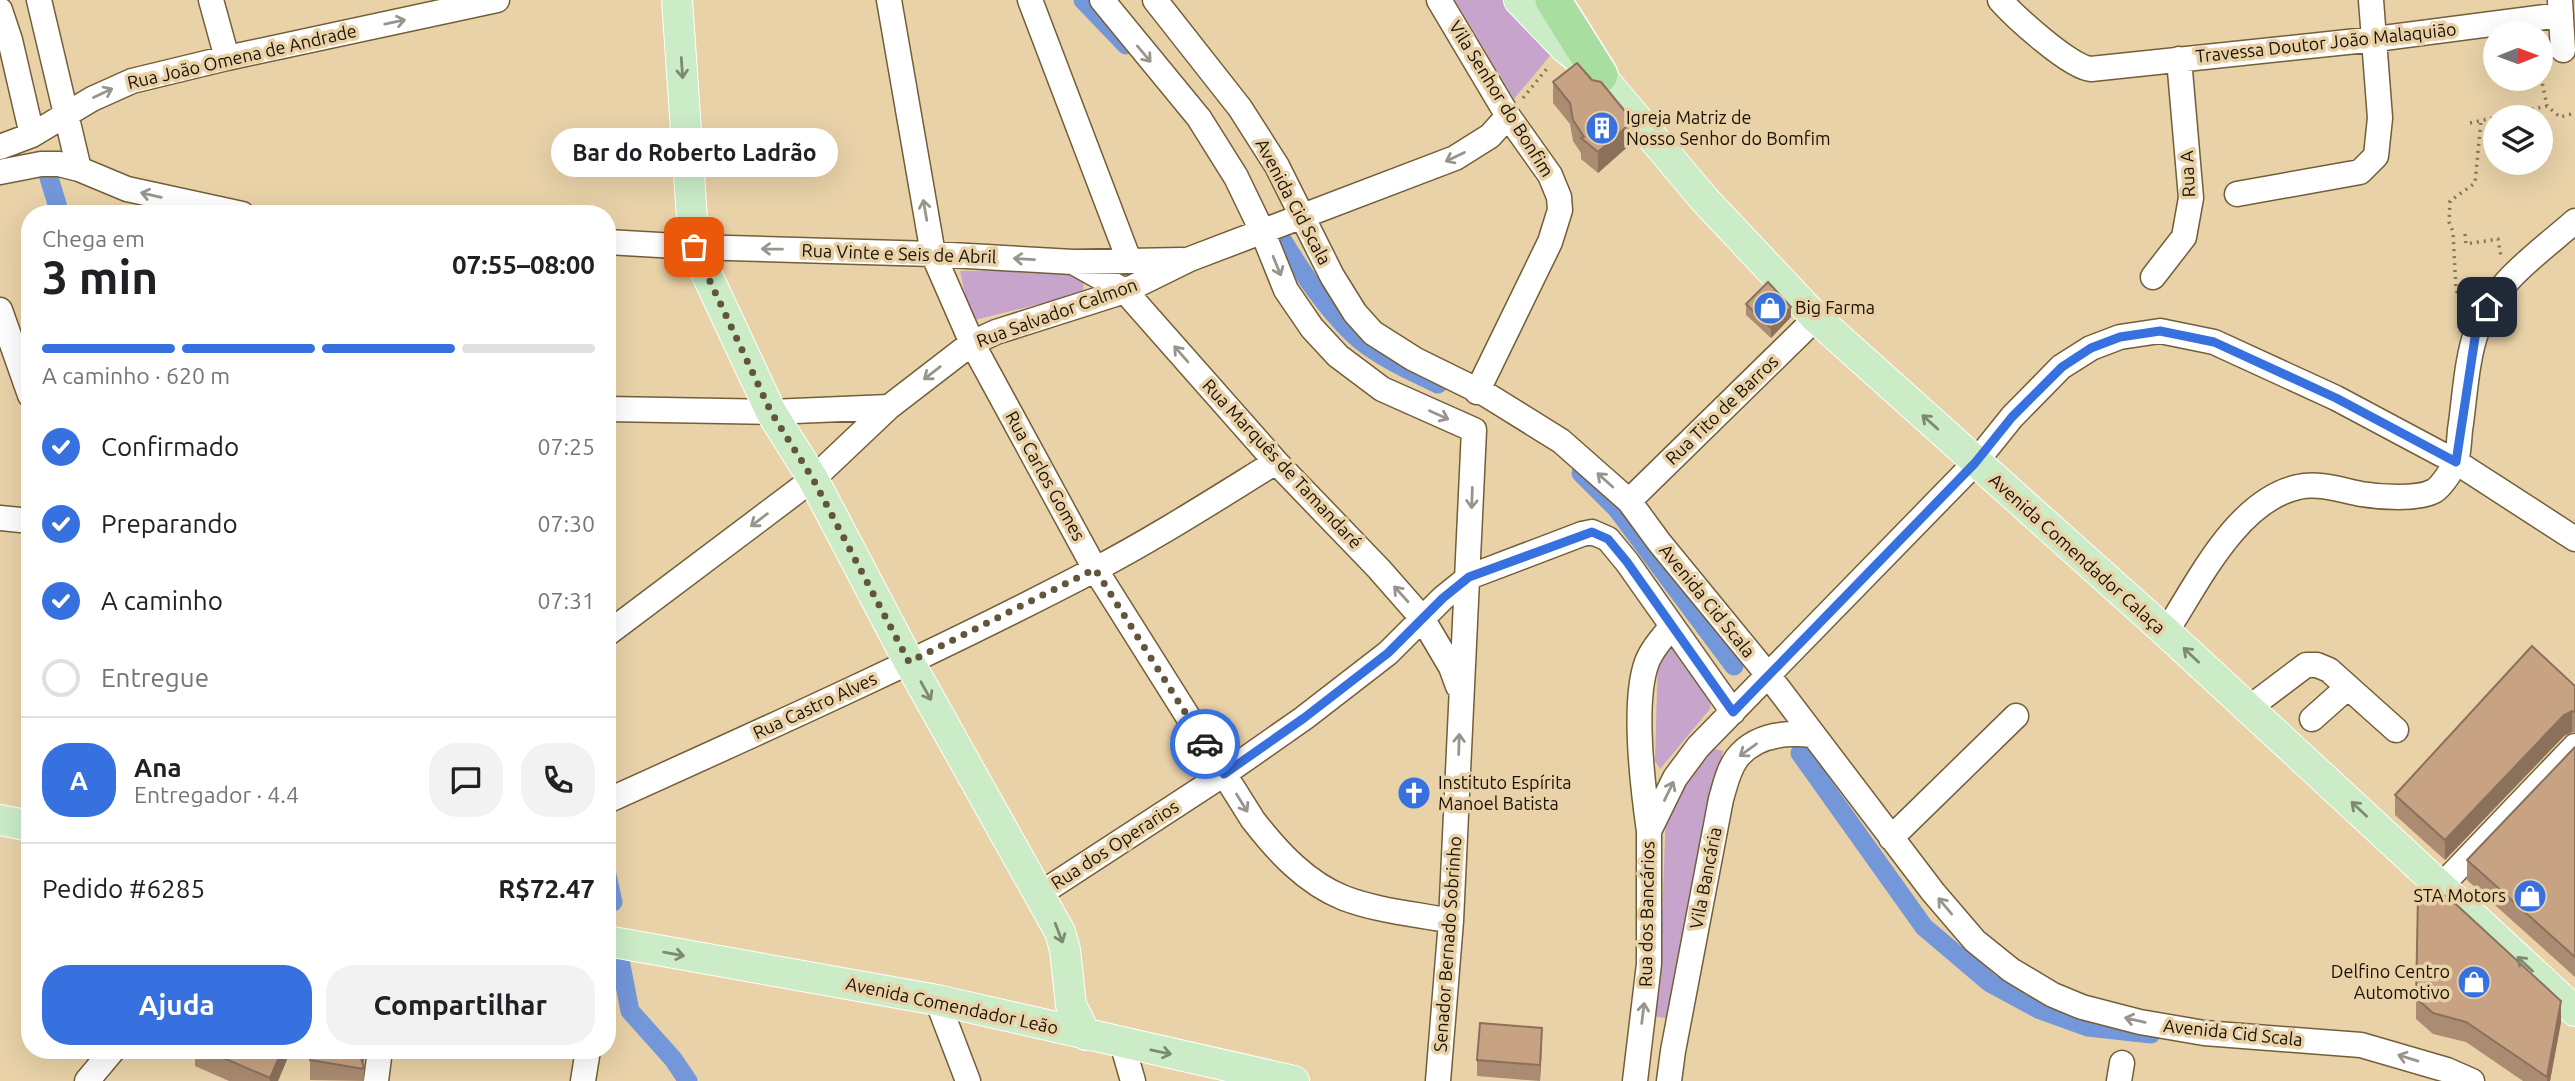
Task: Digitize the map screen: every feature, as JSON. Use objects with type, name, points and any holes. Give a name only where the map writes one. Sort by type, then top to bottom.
[{"type":"highway","points":[[1548,6],[1601,75]]},
{"type":"main road","points":[[677,0],[694,247],[771,412],[813,479],[909,662],[1060,932],[1065,950],[1071,1005],[1086,1035]]},
{"type":"main road","name":"Avenida Comendador Calaça","points":[[1548,6],[1564,47],[1601,75],[1704,199],[1816,318],[2166,632],[2575,1011]]},
{"type":"main road","points":[[0,820],[21,824]]},
{"type":"main road","name":"Avenida Comendador Leão","points":[[616,944],[937,1000],[1252,1076],[1294,1081]]},
{"type":"street","points":[[39,0],[79,169]]},
{"type":"street","points":[[211,0],[227,58]]},
{"type":"street","name":"Rua João Omena de Andrade","points":[[0,147],[32,135],[107,91],[132,81],[497,0]]},
{"type":"street","name":"Rua Carlos Gomes","points":[[889,0],[933,254],[972,343],[1095,569],[1253,820],[1273,846],[1321,886],[1342,897],[1373,907],[1451,920]]},
{"type":"street","points":[[1030,0],[1129,260]]},
{"type":"street","points":[[1102,0],[1199,118],[1236,177],[1264,233]]},
{"type":"street","name":"Avenida Cid Scala","points":[[1155,0],[1240,108],[1277,166],[1332,276],[1355,313],[1373,333],[1414,359],[1487,395],[1561,441],[1629,501],[1659,542],[1768,675],[1891,838],[1975,941],[2011,971],[2053,995],[2082,1007],[2140,1022],[2204,1033],[2361,1045],[2447,1070],[2472,1081]]},
{"type":"street","name":"Vila Senhor do Bonfim","points":[[1439,0],[1508,116],[1550,175],[1559,197],[1560,210],[1550,242],[1477,392]]},
{"type":"street","name":"Travessa Doutor João Malaquião","points":[[2000,0],[2011,13],[2077,66],[2091,69],[2376,39],[2560,7]]},
{"type":"street","points":[[2237,194],[2360,172],[2376,156],[2380,118],[2371,0]]},
{"type":"street","points":[[2560,7],[2563,50]]},
{"type":"street","points":[[0,10],[10,40],[32,135]]},
{"type":"street","name":"Rua A","points":[[2154,277],[2184,237],[2191,198],[2179,60]]},
{"type":"street","name":"Rua Salvador Calmon","points":[[616,627],[813,479],[889,407],[972,343],[996,332],[1125,290],[1190,259],[1455,158],[1490,136],[1508,116]]},
{"type":"street","points":[[0,172],[41,164],[59,164],[79,169],[127,189],[201,205]]},
{"type":"street","points":[[2166,632],[2226,540],[2255,508],[2276,494],[2300,486],[2319,486],[2365,495],[2406,497],[2434,491],[2456,462],[2476,331],[2487,307],[2505,284],[2575,221]]},
{"type":"street","name":"Senador Bernado Sobrinho","points":[[1264,233],[1286,290],[1312,328],[1338,356],[1382,389],[1474,430],[1451,920],[1438,1081]]},
{"type":"street","name":"Rua Vinte e Seis de Abril","points":[[616,243],[1073,262],[1190,259]]},
{"type":"street","name":"Rua Marquês de Tamandaré","points":[[1073,262],[1125,290],[1276,461],[1422,618],[1451,667],[1461,693]]},
{"type":"street","points":[[0,310],[21,370]]},
{"type":"street","name":"Rua Tito de Barros","points":[[1629,501],[1816,318]]},
{"type":"street","name":"Rua dos Bancários","points":[[1649,831],[1686,761],[1768,675],[1967,455],[2012,417],[2062,367],[2091,348],[2120,337],[2160,331],[2214,342],[2336,398],[2456,462],[2575,539]]},
{"type":"street","points":[[616,409],[771,412],[889,407]]},
{"type":"street","name":"Rua Castro Alves","points":[[616,798],[909,662],[1095,569],[1189,516],[1276,461]]},
{"type":"street","points":[[0,518],[21,520]]},
{"type":"street","points":[[1422,618],[1469,577],[1592,532],[1608,539],[1627,562],[1733,712]]},
{"type":"street","name":"Rua dos Operarios","points":[[1040,894],[1224,774],[1304,718],[1388,653],[1422,618]]},
{"type":"street","name":"Rua dos Bancários","points":[[1635,1081],[1649,964],[1649,831],[1642,782],[1641,686],[1647,661],[1672,626]]},
{"type":"street","points":[[2249,708],[2306,665],[2317,664],[2329,670],[2396,730]]},
{"type":"street","points":[[2312,719],[2348,687]]},
{"type":"street","points":[[1891,838],[2017,716]]},
{"type":"street","name":"Vila Bancária","points":[[1669,1081],[1721,799],[1728,774],[1737,758],[1751,746],[1766,739],[1792,733],[1812,735]]},
{"type":"street","points":[[2441,886],[2575,746]]},
{"type":"street","points":[[937,1000],[968,1081]]},
{"type":"street","points":[[1122,1043],[1133,1081]]},
{"type":"street","points":[[1639,1047],[1673,1051]]},
{"type":"street","points":[[87,1081],[105,1059]]},
{"type":"street","points":[[376,1081],[379,1059]]},
{"type":"street","points":[[584,1081],[588,1059]]},
{"type":"path","points":[[1508,116],[1564,47]]},
{"type":"path","points":[[2553,111],[2560,117],[2575,113]]},
{"type":"path","points":[[2469,123],[2483,119]]},
{"type":"path","points":[[2476,331],[2456,290],[2453,232],[2449,222],[2450,201],[2475,184],[2480,120]]},
{"type":"path","points":[[2465,234],[2466,244],[2498,239],[2505,284]]},
{"type":"shaded area","points":[[1455,0],[1510,0],[1554,51],[1514,99]]},
{"type":"shaded area","points":[[1071,270],[1084,278],[1083,293],[971,321],[960,271]]},
{"type":"shaded area","points":[[1678,641],[1711,694],[1710,709],[1660,769],[1655,761],[1658,656]]},
{"type":"shaded area","points":[[1706,747],[1723,751],[1670,1019],[1653,1016],[1661,943],[1666,814]]},
{"type":"building","points":[[1577,63],[1592,80],[1601,82],[1633,121],[1598,152],[1581,138],[1584,137],[1573,120],[1570,103],[1553,82]]},
{"type":"building","name":"Big Farma","points":[[1768,282],[1791,307],[1771,328],[1746,304]]},
{"type":"building","points":[[2532,646],[2575,686],[2575,712],[2564,715],[2445,840],[2395,795]]},
{"type":"building","points":[[2575,747],[2575,957],[2467,860]]},
{"type":"building","name":"Delfino Centro Automotivo","points":[[2418,895],[2447,896],[2561,1001],[2547,1077],[2466,1022],[2433,1013],[2416,998]]},
{"type":"building","points":[[1480,1023],[1542,1028],[1540,1065],[1477,1060]]},
{"type":"building","points":[[226,1059],[278,1059],[270,1078]]},
{"type":"building","points":[[361,1059],[364,1069],[310,1060]]},
{"type":"waterway","points":[[1083,0],[1126,45]]},
{"type":"waterway","points":[[47,171],[57,205]]},
{"type":"waterway","points":[[1281,238],[1305,276],[1353,334],[1382,355],[1438,384]]},
{"type":"waterway","points":[[1581,473],[1617,509],[1734,666]]},
{"type":"waterway","points":[[1800,753],[1924,927],[1990,983],[2038,1009],[2088,1027],[2151,1034]]},
{"type":"waterway","points":[[620,960],[630,1011],[673,1059],[688,1081]]},
{"type":"way so far","points":[[694,247],[771,412],[813,479],[909,662],[1095,569],[1205,744]]},
{"type":"place","name":"Igreja Matriz de Nosso Senhor do Bomfim","points":[[1602,128]]},
{"type":"place","name":"Bar do Roberto Ladrão","points":[[694,247]]},
{"type":"place","name":"Big Farma","points":[[1770,308]]},
{"type":"place","name":"Instituto Espírita Manoel Batista","points":[[1414,793]]},
{"type":"place","name":"STA Motors","points":[[2530,896]]},
{"type":"place","name":"Delfino Centro Automotivo","points":[[2474,982]]},
{"type":"route","points":[[1205,744],[1224,774],[1304,718],[1388,653],[1443,598],[1469,577],[1592,532],[1608,539],[1627,562],[1733,712],[1975,463],[2012,417],[2062,367],[2091,348],[2120,337],[2160,331],[2214,342],[2336,398],[2456,462],[2476,331],[2487,307]]}]
